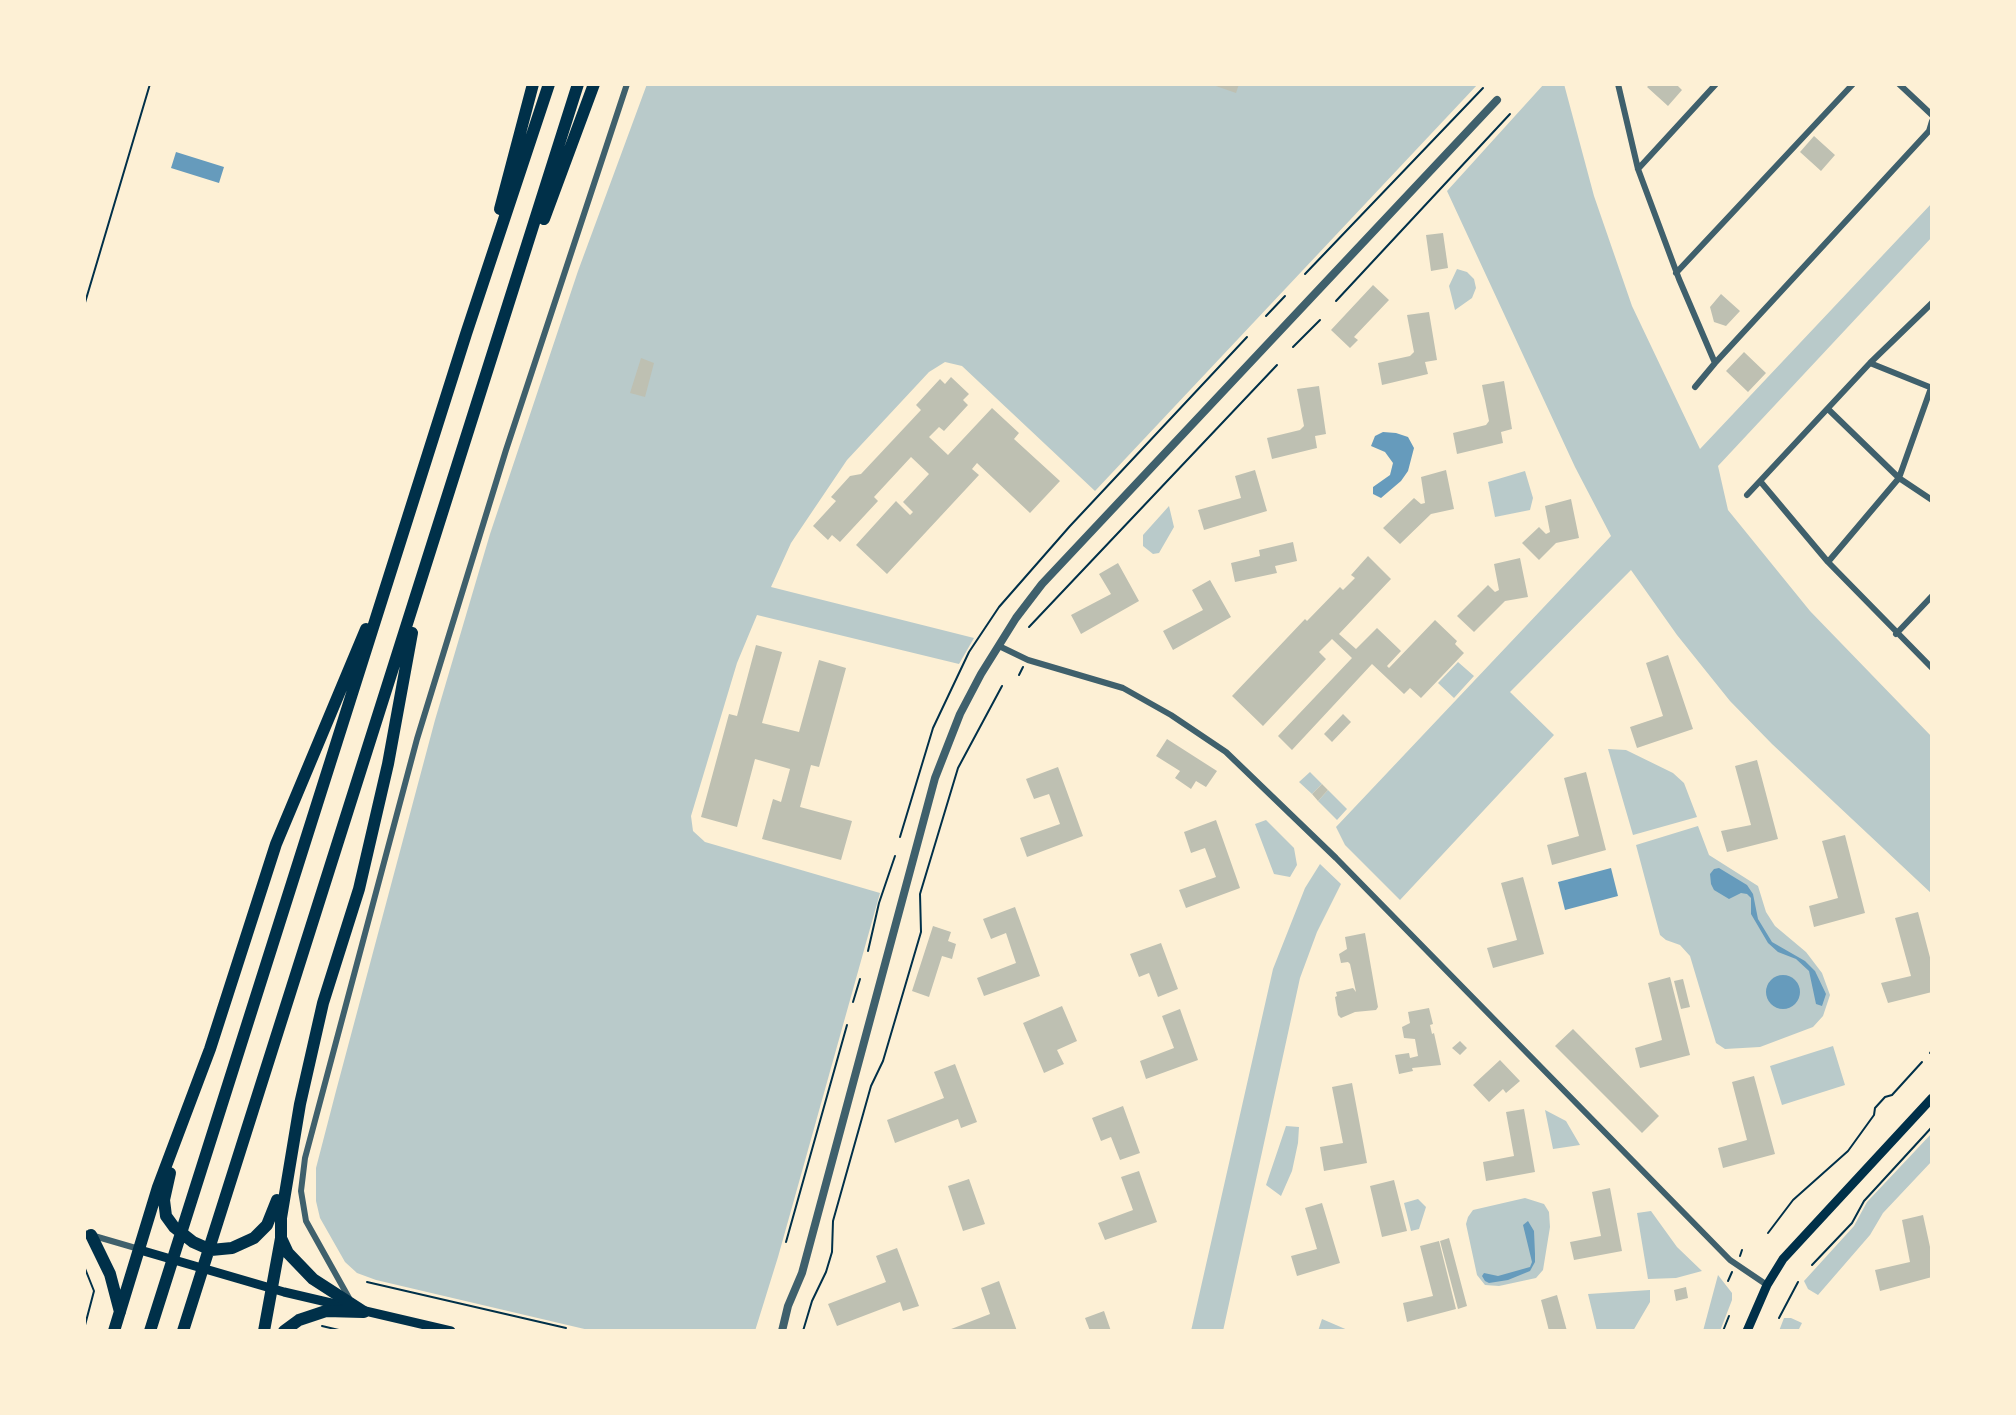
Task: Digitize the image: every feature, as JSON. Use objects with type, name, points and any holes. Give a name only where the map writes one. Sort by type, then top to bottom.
[{"type":"highway","points":[[466,334],[533,84]]},
{"type":"highway","points":[[150,1331],[466,334],[549,84]]},
{"type":"highway","points":[[183,1331],[219,1212],[499,341],[578,84]]},
{"type":"highway","points":[[499,341],[594,84]]},
{"type":"highway","points":[[114,1331],[184,1114],[210,1049],[276,844],[393,568]]},
{"type":"highway","points":[[184,1114],[164,1200],[166,1216],[174,1227],[193,1242],[211,1250],[232,1248],[254,1238],[267,1225],[275,1211],[323,1003],[359,890],[388,764],[422,583]]},
{"type":"highway","points":[[264,1331],[281,1238],[281,1218],[300,1104]]},
{"type":"highway","points":[[88,1234],[110,1274],[120,1314]]},
{"type":"highway","points":[[281,1238],[288,1254],[306,1272],[359,1309]]},
{"type":"highway","points":[[284,1331],[299,1320],[326,1311],[359,1309]]},
{"type":"main road","points":[[1747,1331],[1767,1285],[1783,1259],[1932,1098]]},
{"type":"main road","points":[[140,1250],[272,1289],[451,1331]]},
{"type":"street","points":[[359,1309],[336,1279],[306,1221],[301,1191],[305,1158],[417,739],[510,439],[627,84]]},
{"type":"street","points":[[1618,84],[1638,169],[1676,273],[1715,363]]},
{"type":"street","points":[[1638,169],[1716,84]]},
{"type":"street","points":[[1676,273],[1853,84]]},
{"type":"street","points":[[1899,84],[1932,115]]},
{"type":"street","points":[[782,1331],[788,1306],[802,1272],[936,778],[960,714],[999,646],[1028,601],[1084,538],[1497,100]]},
{"type":"street","points":[[1695,387],[1929,131],[1932,121]]},
{"type":"street","points":[[1747,495],[1870,363],[1931,305]]},
{"type":"street","points":[[1828,562],[1899,478],[1931,388],[1870,363]]},
{"type":"street","points":[[1828,409],[1899,478],[1932,500]]},
{"type":"street","points":[[1760,481],[1828,562],[1896,634],[1932,668]]},
{"type":"street","points":[[1896,634],[1932,596]]},
{"type":"street","points":[[999,646],[1028,660],[1123,688],[1171,715],[1226,752],[1338,859],[1730,1260],[1767,1285]]},
{"type":"street","points":[[88,1234],[140,1250]]},
{"type":"path","points":[[84,306],[150,84]]},
{"type":"path","points":[[1305,274],[1483,88]]},
{"type":"path","points":[[1336,301],[1510,114]]},
{"type":"path","points":[[1266,316],[1285,296]]},
{"type":"path","points":[[1293,347],[1320,320]]},
{"type":"path","points":[[1141,451],[1247,337]]},
{"type":"path","points":[[1029,627],[1277,365]]},
{"type":"path","points":[[803,1331],[812,1301],[826,1272],[832,1252],[833,1221],[864,1109],[871,1086],[883,1061],[921,932],[921,894],[958,768],[1002,686]]},
{"type":"path","points":[[868,951],[879,903],[895,856]]},
{"type":"path","points":[[853,1002],[860,979]]},
{"type":"path","points":[[786,1242],[847,1025]]},
{"type":"path","points":[[1768,1233],[1793,1200],[1848,1151],[1874,1115],[1875,1108],[1885,1097],[1892,1095],[1922,1062]]},
{"type":"path","points":[[1812,1265],[1852,1223],[1864,1201],[1932,1127]]},
{"type":"path","points":[[84,1266],[94,1292],[84,1329]]},
{"type":"path","points":[[367,1282],[566,1328]]},
{"type":"path","points":[[1779,1318],[1798,1282]]},
{"type":"path","points":[[1723,1331],[1729,1316]]},
{"type":"path","points":[[319,1325],[343,1331]]},
{"type":"shaded area","points":[[647,84],[1478,84],[1095,491],[962,366],[945,362],[929,372],[847,460],[791,543],[771,587],[974,638],[959,664],[757,615],[737,663],[691,816],[693,831],[705,842],[880,893],[778,1257],[755,1331],[593,1331],[376,1280],[357,1273],[345,1262],[320,1218],[316,1201],[316,1168],[336,1091],[435,720],[490,534],[578,271]]},
{"type":"shaded area","points":[[1544,84],[1564,84],[1594,196],[1632,306],[1700,449],[1932,203],[1932,237],[1718,466],[1728,510],[1810,611],[1932,737],[1932,894],[1772,744],[1730,701],[1677,635],[1631,570],[1510,692],[1554,735],[1400,900],[1345,845],[1336,827],[1611,536],[1575,467],[1447,191]]},
{"type":"shaded area","points":[[1457,269],[1467,272],[1474,279],[1476,288],[1472,298],[1455,310],[1449,286]]},
{"type":"shaded area","points":[[1525,471],[1533,498],[1530,510],[1495,517],[1488,482]]},
{"type":"shaded area","points":[[1169,506],[1174,527],[1159,553],[1153,554],[1143,546],[1143,535]]},
{"type":"shaded area","points":[[1458,662],[1474,676],[1454,698],[1438,683]]},
{"type":"shaded area","points":[[1608,749],[1626,750],[1673,773],[1684,783],[1697,817],[1633,835]]},
{"type":"shaded area","points":[[1310,772],[1322,784],[1312,794],[1299,782]]},
{"type":"shaded area","points":[[1328,790],[1347,809],[1337,820],[1318,801]]},
{"type":"shaded area","points":[[1266,820],[1294,848],[1297,865],[1290,877],[1274,874],[1255,824]]},
{"type":"shaded area","points":[[1698,826],[1709,855],[1758,886],[1766,912],[1775,926],[1806,952],[1822,973],[1830,995],[1823,1016],[1813,1027],[1760,1047],[1725,1049],[1716,1043],[1690,956],[1680,945],[1660,935],[1636,845]]},
{"type":"shaded area","points":[[1320,864],[1341,884],[1317,932],[1300,978],[1223,1331],[1191,1331],[1273,969],[1305,888]]},
{"type":"shaded area","points":[[1833,1046],[1845,1085],[1782,1105],[1770,1066]]},
{"type":"shaded area","points":[[1545,1110],[1566,1121],[1580,1145],[1553,1149]]},
{"type":"shaded area","points":[[1286,1126],[1299,1127],[1298,1143],[1292,1171],[1281,1196],[1266,1185]]},
{"type":"shaded area","points":[[1932,1133],[1932,1161],[1883,1213],[1870,1235],[1818,1295],[1808,1289],[1804,1281],[1854,1226],[1867,1202]]},
{"type":"shaded area","points":[[1525,1198],[1544,1204],[1549,1212],[1550,1227],[1543,1270],[1536,1278],[1499,1286],[1485,1285],[1477,1275],[1466,1224],[1468,1217],[1473,1210]]},
{"type":"shaded area","points":[[1418,1199],[1426,1207],[1419,1229],[1411,1231],[1404,1203]]},
{"type":"shaded area","points":[[1651,1211],[1677,1247],[1702,1271],[1676,1278],[1648,1279],[1637,1213]]},
{"type":"shaded area","points":[[1718,1275],[1732,1293],[1732,1300],[1720,1331],[1703,1331]]},
{"type":"shaded area","points":[[1650,1290],[1650,1302],[1633,1331],[1597,1331],[1588,1294]]},
{"type":"shaded area","points":[[1784,1318],[1791,1318],[1802,1323],[1798,1331],[1779,1331]]},
{"type":"shaded area","points":[[1322,1319],[1350,1331],[1318,1331]]},
{"type":"water","points":[[176,152],[224,167],[219,183],[171,168]]},
{"type":"water","points":[[1383,432],[1408,437],[1414,448],[1408,471],[1401,481],[1381,498],[1373,494],[1373,487],[1390,475],[1393,463],[1385,452],[1371,446],[1375,436]]},
{"type":"water","points":[[1611,868],[1618,896],[1565,910],[1558,882]]},
{"type":"water","points":[[1719,868],[1747,885],[1753,894],[1758,919],[1772,942],[1805,961],[1815,971],[1826,994],[1822,1006],[1816,1004],[1809,971],[1796,959],[1778,952],[1768,943],[1751,914],[1751,898],[1741,893],[1729,899],[1714,890],[1710,874],[1714,869]]},
{"type":"water","points":[[1783,975],[1795,980],[1800,992],[1795,1004],[1783,1009],[1771,1004],[1766,992],[1771,980]]},
{"type":"water","points":[[1528,1221],[1534,1231],[1535,1254],[1535,1262],[1530,1271],[1508,1280],[1489,1283],[1485,1281],[1482,1276],[1484,1273],[1498,1276],[1530,1267],[1532,1262],[1523,1225]]},
{"type":"building","points":[[1210,84],[1239,84],[1236,93]]},
{"type":"building","points":[[1650,84],[1676,84],[1682,90],[1668,106],[1647,87]]},
{"type":"building","points":[[1814,136],[1835,155],[1821,171],[1800,152]]},
{"type":"building","points":[[1443,233],[1448,268],[1431,271],[1426,235]]},
{"type":"building","points":[[1373,285],[1389,300],[1354,337],[1358,340],[1350,348],[1331,330]]},
{"type":"building","points":[[1721,294],[1740,311],[1726,326],[1714,322],[1710,307]]},
{"type":"building","points":[[1429,312],[1437,360],[1425,362],[1428,374],[1382,385],[1378,363],[1410,356],[1414,352],[1407,315]]},
{"type":"building","points":[[1744,352],[1766,373],[1748,392],[1726,371]]},
{"type":"building","points":[[641,358],[654,363],[645,397],[630,393]]},
{"type":"building","points":[[951,377],[969,394],[963,400],[968,405],[944,431],[939,427],[929,437],[948,455],[992,408],[1019,433],[1014,439],[1060,481],[1030,513],[977,463],[972,469],[979,475],[887,574],[856,545],[896,501],[910,515],[913,512],[903,502],[929,474],[911,457],[874,497],[878,501],[840,542],[832,535],[828,540],[813,526],[836,501],[831,497],[850,476],[861,474],[921,410],[916,405],[940,379],[945,384]]},
{"type":"building","points":[[1504,381],[1512,429],[1501,432],[1503,443],[1457,454],[1453,433],[1486,425],[1489,421],[1482,385]]},
{"type":"building","points":[[1319,386],[1326,434],[1315,436],[1317,448],[1272,459],[1267,438],[1300,430],[1304,426],[1297,389]]},
{"type":"building","points":[[1255,470],[1267,511],[1204,530],[1198,510],[1241,498],[1235,476]]},
{"type":"building","points":[[1446,470],[1454,509],[1431,514],[1400,544],[1383,528],[1414,498],[1421,504],[1425,503],[1421,477]]},
{"type":"building","points":[[1571,499],[1579,538],[1556,543],[1539,560],[1522,543],[1539,527],[1546,534],[1550,532],[1545,506]]},
{"type":"building","points":[[1293,542],[1297,561],[1275,566],[1277,573],[1235,582],[1231,563],[1260,556],[1259,550]]},
{"type":"building","points":[[1368,556],[1391,579],[1339,634],[1356,649],[1377,628],[1401,651],[1387,666],[1389,668],[1435,620],[1457,641],[1455,644],[1464,653],[1421,698],[1410,688],[1404,694],[1372,664],[1292,750],[1278,736],[1352,658],[1332,639],[1319,652],[1326,659],[1263,726],[1232,696],[1305,619],[1307,621],[1340,587],[1343,590],[1355,578],[1351,575]]},
{"type":"building","points":[[1520,558],[1528,597],[1505,601],[1474,632],[1457,616],[1488,585],[1495,592],[1499,590],[1494,564]]},
{"type":"building","points":[[1118,563],[1139,601],[1081,634],[1071,615],[1111,594],[1099,574]]},
{"type":"building","points":[[1210,580],[1231,617],[1173,650],[1163,631],[1203,610],[1192,590]]},
{"type":"building","points":[[756,645],[782,652],[762,723],[799,732],[819,660],[846,668],[819,767],[811,765],[800,807],[852,821],[841,860],[762,839],[773,799],[781,802],[790,769],[755,759],[737,827],[701,817],[729,714],[737,716]]},
{"type":"building","points":[[1668,655],[1693,729],[1637,748],[1630,727],[1663,716],[1646,663]]},
{"type":"building","points":[[1343,714],[1351,722],[1332,742],[1324,734]]},
{"type":"building","points":[[1167,739],[1217,771],[1206,787],[1196,781],[1191,789],[1175,778],[1180,771],[1156,756]]},
{"type":"building","points":[[1757,760],[1778,839],[1727,852],[1721,831],[1751,825],[1735,766]]},
{"type":"building","points":[[1058,767],[1083,836],[1027,857],[1020,838],[1060,824],[1049,794],[1034,799],[1026,779]]},
{"type":"building","points":[[1586,772],[1606,850],[1552,865],[1547,845],[1579,836],[1564,778]]},
{"type":"building","points":[[1322,784],[1328,790],[1318,801],[1312,794]]},
{"type":"building","points":[[1216,820],[1240,888],[1186,908],[1179,890],[1216,877],[1205,848],[1191,853],[1184,832]]},
{"type":"building","points":[[1845,835],[1865,913],[1814,927],[1809,906],[1838,898],[1822,841]]},
{"type":"building","points":[[1523,877],[1544,954],[1493,968],[1487,948],[1517,940],[1501,883]]},
{"type":"building","points":[[1015,907],[1040,976],[984,996],[977,978],[1016,963],[1006,933],[991,939],[983,919]]},
{"type":"building","points":[[1918,912],[1932,965],[1932,992],[1888,1003],[1881,983],[1911,976],[1895,918]]},
{"type":"building","points":[[933,926],[951,932],[948,941],[956,944],[952,959],[942,956],[929,997],[912,991]]},
{"type":"building","points":[[1365,933],[1378,1007],[1376,1010],[1355,1012],[1341,1018],[1338,1015],[1336,992],[1353,988],[1356,992],[1350,964],[1341,963],[1339,954],[1347,949],[1345,937]]},
{"type":"building","points":[[1161,943],[1178,989],[1158,997],[1149,973],[1139,977],[1130,954]]},
{"type":"building","points":[[1670,977],[1690,1055],[1640,1068],[1635,1048],[1662,1040],[1648,983]]},
{"type":"building","points":[[1683,979],[1690,1007],[1681,1009],[1674,981]]},
{"type":"building","points":[[1062,1006],[1077,1041],[1057,1050],[1064,1064],[1044,1073],[1023,1023]]},
{"type":"building","points":[[1429,1008],[1433,1024],[1430,1025],[1441,1065],[1412,1068],[1413,1071],[1399,1074],[1395,1055],[1409,1053],[1410,1058],[1418,1056],[1415,1039],[1404,1038],[1402,1027],[1410,1023],[1408,1012]]},
{"type":"building","points":[[1180,1009],[1198,1060],[1146,1079],[1140,1061],[1174,1048],[1162,1016]]},
{"type":"building","points":[[1573,1029],[1659,1116],[1642,1133],[1555,1046]]},
{"type":"building","points":[[1460,1041],[1467,1048],[1460,1055],[1452,1048]]},
{"type":"building","points":[[1500,1060],[1520,1081],[1506,1093],[1503,1089],[1489,1102],[1473,1085]]},
{"type":"building","points":[[955,1064],[977,1122],[961,1128],[958,1119],[895,1143],[887,1120],[944,1098],[934,1072]]},
{"type":"building","points":[[1754,1076],[1775,1154],[1723,1168],[1718,1148],[1747,1140],[1732,1082]]},
{"type":"building","points":[[1352,1083],[1367,1163],[1324,1171],[1320,1147],[1343,1143],[1332,1087]]},
{"type":"building","points":[[1123,1106],[1140,1153],[1120,1160],[1111,1137],[1101,1141],[1092,1118]]},
{"type":"building","points":[[1524,1109],[1535,1172],[1486,1181],[1483,1162],[1514,1156],[1506,1112]]},
{"type":"building","points":[[1139,1171],[1157,1222],[1105,1240],[1098,1223],[1133,1210],[1121,1177]]},
{"type":"building","points":[[969,1179],[985,1224],[963,1231],[948,1186]]},
{"type":"building","points":[[1394,1180],[1407,1231],[1382,1237],[1370,1186]]},
{"type":"building","points":[[1610,1188],[1622,1251],[1574,1260],[1570,1242],[1601,1236],[1592,1192]]},
{"type":"building","points":[[1322,1203],[1340,1263],[1297,1276],[1291,1256],[1317,1249],[1305,1208]]},
{"type":"building","points":[[1923,1215],[1932,1256],[1932,1277],[1880,1291],[1875,1270],[1910,1262],[1902,1220]]},
{"type":"building","points":[[1449,1238],[1467,1306],[1458,1309],[1440,1241]]},
{"type":"building","points":[[1439,1241],[1456,1309],[1407,1322],[1403,1303],[1433,1296],[1420,1246]]},
{"type":"building","points":[[897,1248],[919,1306],[903,1311],[900,1302],[837,1326],[828,1304],[886,1282],[876,1256]]},
{"type":"building","points":[[999,1281],[1017,1331],[946,1331],[990,1314],[981,1288]]},
{"type":"building","points":[[1686,1287],[1688,1298],[1676,1301],[1674,1290]]},
{"type":"building","points":[[1557,1295],[1567,1331],[1549,1331],[1541,1300]]},
{"type":"building","points":[[1104,1311],[1111,1331],[1090,1331],[1085,1318]]}]
